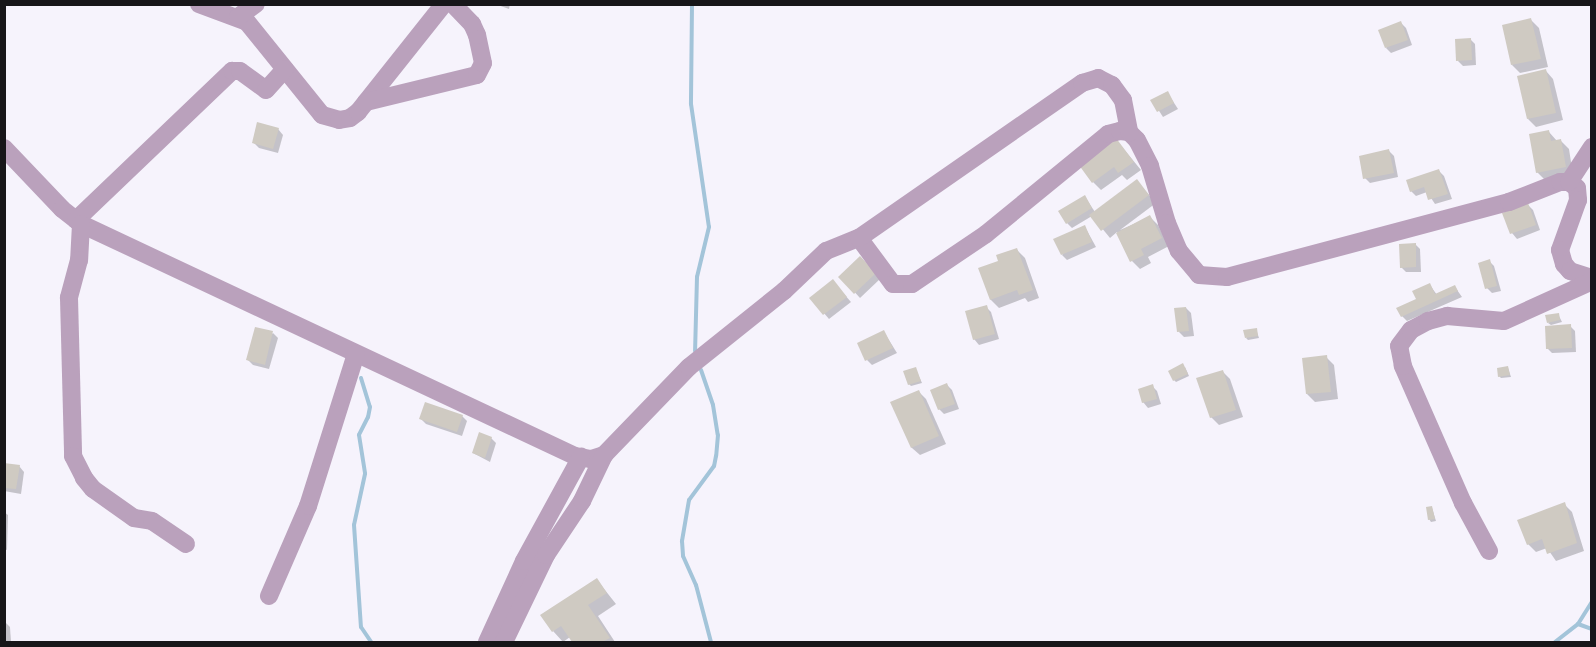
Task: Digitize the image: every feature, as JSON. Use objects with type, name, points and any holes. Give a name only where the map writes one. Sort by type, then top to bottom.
[{"type":"street","points":[[199,4],[247,22],[322,115],[330,119],[350,118],[366,102],[444,4]]},
{"type":"street","points":[[238,17],[256,4]]},
{"type":"street","points":[[366,102],[477,75],[483,63],[477,34],[472,24],[453,4]]},
{"type":"street","points":[[186,544],[152,521],[134,518],[93,489],[84,478],[73,456],[69,298],[79,260],[79,222],[232,71],[240,71],[266,90],[285,69]]},
{"type":"street","points":[[504,642],[546,555],[582,501],[604,455],[706,353],[768,305],[826,251],[859,238],[1082,83],[1098,78],[1112,85],[1123,100],[1129,132],[1137,140],[1150,166],[1167,223],[1179,251],[1199,275],[1212,278],[1227,277],[1509,202],[1560,182],[1569,182],[1577,188],[1578,200],[1560,250],[1564,264],[1570,270],[1592,279]]},
{"type":"street","points":[[859,238],[893,284],[912,284],[986,234],[1108,134],[1120,131],[1129,132]]},
{"type":"street","points":[[1569,182],[1592,147]]},
{"type":"street","points":[[4,148],[62,209],[79,222],[581,458],[591,459],[604,455]]},
{"type":"street","points":[[1489,551],[1463,503],[1407,377],[1399,346],[1411,330],[1428,321],[1447,316],[1504,321],[1592,279]]},
{"type":"street","points":[[269,596],[308,506],[356,354]]},
{"type":"street","points":[[487,642],[524,561],[581,458]]},
{"type":"building","points":[[1531,18],[1541,59],[1511,65],[1502,25]]},
{"type":"building","points":[[1401,21],[1408,40],[1385,48],[1378,30]]},
{"type":"building","points":[[1471,38],[1472,60],[1456,61],[1455,39]]},
{"type":"building","points":[[1546,69],[1556,113],[1527,119],[1517,76]]},
{"type":"building","points":[[1168,91],[1174,103],[1157,112],[1150,100]]},
{"type":"building","points":[[257,122],[279,128],[273,149],[252,143]]},
{"type":"building","points":[[1549,130],[1551,141],[1561,139],[1566,167],[1536,173],[1529,134]]},
{"type":"building","points":[[1113,134],[1134,162],[1118,173],[1114,167],[1092,183],[1076,161]]},
{"type":"building","points":[[1389,149],[1394,173],[1363,179],[1359,156]]},
{"type":"building","points":[[1439,169],[1448,194],[1428,200],[1424,187],[1410,192],[1406,180]]},
{"type":"building","points":[[1137,179],[1149,195],[1101,231],[1089,215]]},
{"type":"building","points":[[1085,195],[1092,208],[1066,224],[1058,211]]},
{"type":"building","points":[[1528,203],[1536,225],[1510,234],[1502,213]]},
{"type":"building","points":[[1150,215],[1162,238],[1141,249],[1144,255],[1130,262],[1116,233]]},
{"type":"building","points":[[1085,225],[1092,242],[1061,255],[1053,239]]},
{"type":"building","points":[[1416,243],[1416,267],[1400,268],[1399,244]]},
{"type":"building","points":[[1017,248],[1033,290],[1019,295],[1017,290],[990,300],[978,268],[998,261],[996,255]]},
{"type":"building","points":[[860,256],[876,273],[854,294],[838,277]]},
{"type":"building","points":[[1490,259],[1497,286],[1485,289],[1478,263]]},
{"type":"building","points":[[833,279],[847,297],[823,315],[809,298]]},
{"type":"building","points":[[1430,283],[1435,294],[1455,285],[1458,291],[1401,317],[1396,308],[1416,299],[1412,291]]},
{"type":"building","points":[[987,305],[995,334],[973,340],[965,311]]},
{"type":"building","points":[[1186,307],[1189,331],[1177,332],[1174,308]]},
{"type":"building","points":[[1559,313],[1560,320],[1547,323],[1545,315]]},
{"type":"building","points":[[1571,324],[1572,348],[1546,349],[1545,326]]},
{"type":"building","points":[[255,327],[273,331],[265,365],[246,360]]},
{"type":"building","points":[[1257,328],[1258,336],[1245,338],[1243,330]]},
{"type":"building","points":[[884,330],[893,348],[865,361],[857,343]]},
{"type":"building","points":[[1327,355],[1331,392],[1306,394],[1302,358]]},
{"type":"building","points":[[1183,363],[1188,374],[1173,381],[1168,371]]},
{"type":"building","points":[[1508,366],[1510,375],[1498,377],[1497,368]]},
{"type":"building","points":[[916,367],[921,381],[908,385],[903,371]]},
{"type":"building","points":[[1223,370],[1236,410],[1210,418],[1196,378]]},
{"type":"building","points":[[947,383],[955,404],[938,410],[930,390]]},
{"type":"building","points":[[1153,384],[1157,399],[1142,403],[1138,389]]},
{"type":"building","points":[[919,390],[939,436],[911,448],[890,402]]},
{"type":"building","points":[[425,402],[463,415],[457,432],[419,419]]},
{"type":"building","points":[[479,432],[492,437],[485,458],[472,453]]},
{"type":"building","points":[[4,463],[20,465],[16,489],[4,488]]},
{"type":"building","points":[[1565,502],[1577,543],[1547,554],[1542,539],[1527,545],[1517,520]]},
{"type":"building","points":[[1432,506],[1435,519],[1428,520],[1426,507]]},
{"type":"building","points":[[597,578],[607,593],[588,605],[610,638],[602,642],[572,642],[561,626],[552,632],[540,615]]},
{"type":"waterway","points":[[692,4],[691,104],[709,227],[697,277],[695,351]]},
{"type":"waterway","points":[[701,370],[713,405],[718,435],[716,456],[714,466],[689,500],[682,541],[683,556],[696,585],[711,642]]},
{"type":"waterway","points":[[361,378],[370,407],[359,435],[365,474],[354,525],[361,627],[371,642]]},
{"type":"waterway","points":[[1555,642],[1578,624],[1592,602]]},
{"type":"waterway","points":[[1578,624],[1592,629]]}]
